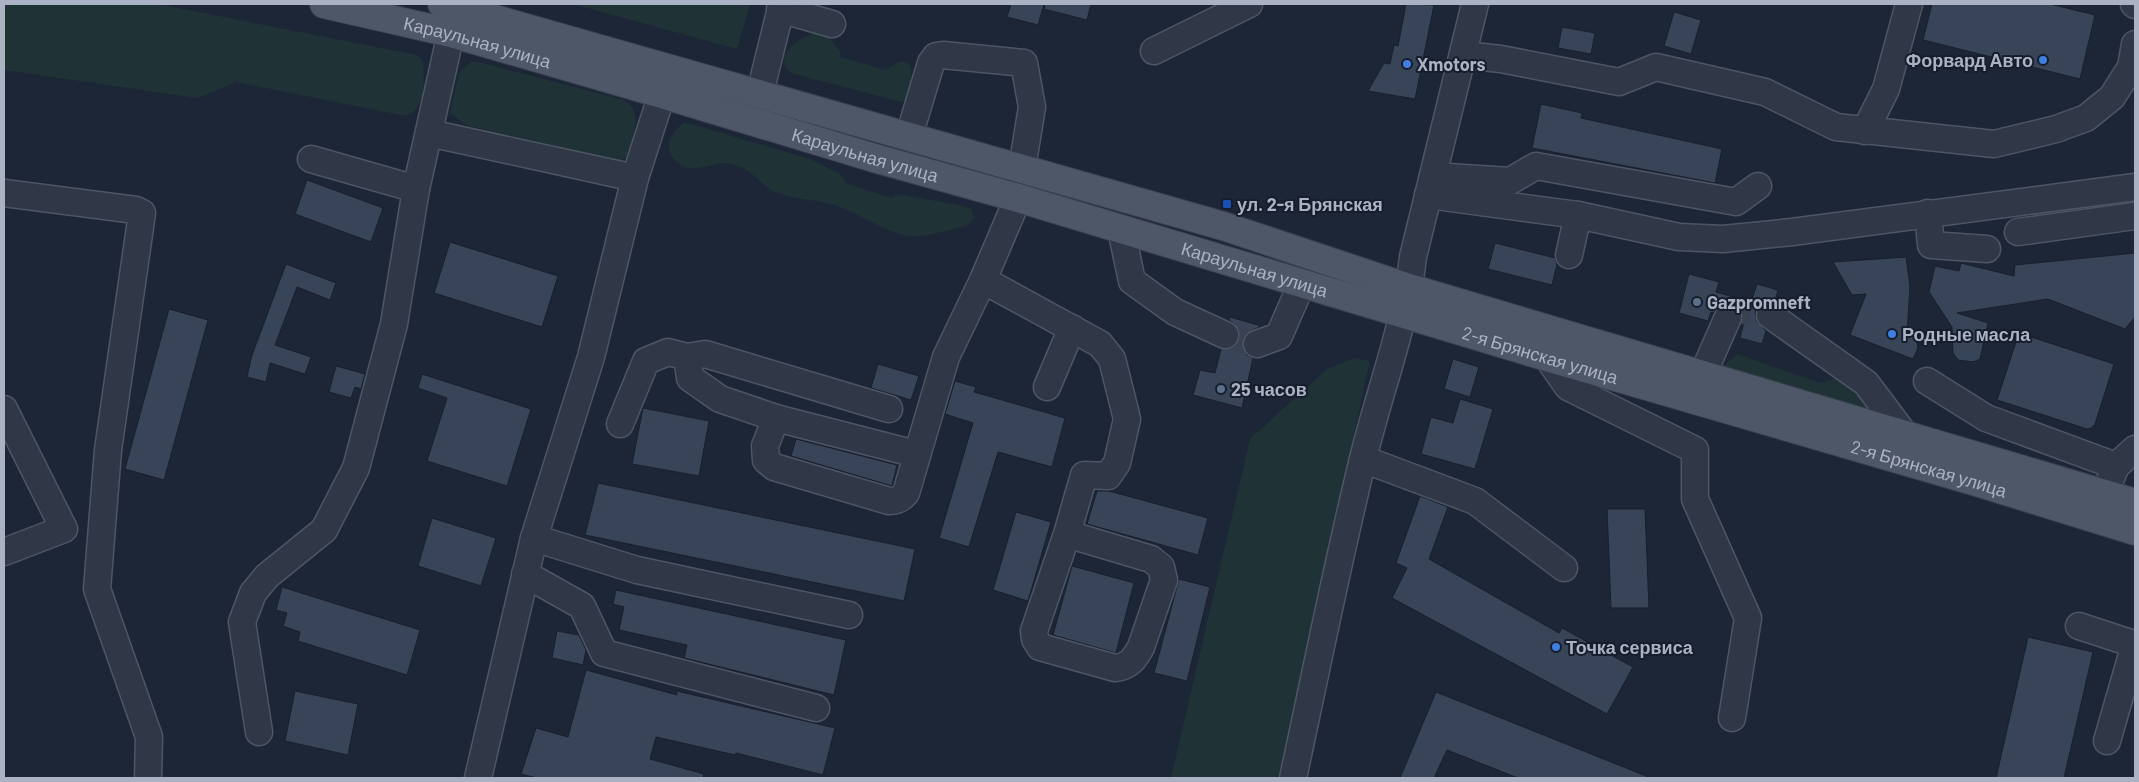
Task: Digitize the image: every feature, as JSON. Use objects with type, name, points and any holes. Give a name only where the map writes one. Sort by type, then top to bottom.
[{"type":"main road","name":"Караульная улица","points":[[324,4],[451,34],[662,94],[1302,283],[1406,301]]},
{"type":"main road","name":"Караульная улица","points":[[449,5],[1223,226],[1406,301]]},
{"type":"main road","name":"2-я Брянская улица","points":[[1406,301],[1547,357],[1977,482],[2135,531]]},
{"type":"main road","name":"2-я Брянская улица","points":[[1406,301],[1703,374],[2135,503]]},
{"type":"street","points":[[1154,51],[1249,4]]},
{"type":"street","points":[[1293,778],[1363,459],[1406,301],[1413,257],[1475,4]]},
{"type":"street","points":[[1865,131],[1886,89],[1909,4]]},
{"type":"street","points":[[760,93],[781,6],[832,24]]},
{"type":"street","points":[[259,732],[242,622],[253,593],[266,576],[324,530],[356,468],[394,324],[416,189],[451,34]]},
{"type":"street","points":[[1464,55],[1619,82],[1656,67],[1765,92],[1836,127],[1994,144],[2056,129],[2086,118],[2112,97],[2131,67],[2135,44]]},
{"type":"street","points":[[909,136],[931,63],[936,56],[943,55],[1024,63],[1032,107],[1022,168]]},
{"type":"street","points":[[478,778],[534,538],[591,357],[635,178],[662,94]]},
{"type":"street","points":[[429,133],[635,178]]},
{"type":"street","points":[[311,159],[416,189]]},
{"type":"street","points":[[1431,185],[1510,181],[1536,166],[1736,202],[1758,186]]},
{"type":"street","points":[[1431,185],[1679,237],[1722,239],[1792,232],[1928,213],[2134,191]]},
{"type":"street","points":[[4,193],[136,210],[142,213],[108,450],[97,589],[149,737],[148,778]]},
{"type":"street","points":[[776,418],[765,446],[766,460],[774,467],[889,501],[896,501],[906,493],[946,357],[983,280],[1018,198]]},
{"type":"street","points":[[1928,213],[1931,245],[1987,249]]},
{"type":"street","points":[[1568,255],[1578,215]]},
{"type":"street","points":[[2018,232],[2135,216]]},
{"type":"street","points":[[1121,229],[1132,281],[1175,312],[1225,335]]},
{"type":"street","points":[[983,280],[1100,344],[1112,358],[1126,419],[1117,463],[1108,476],[1084,475],[1034,631],[1035,639],[1040,647],[1115,668],[1124,668],[1136,656],[1141,647],[1164,580],[1161,567],[1151,559],[1066,534]]},
{"type":"street","points":[[1257,344],[1279,336],[1302,283]]},
{"type":"street","points":[[1770,315],[1866,383],[1905,435]]},
{"type":"street","points":[[1703,374],[1728,317]]},
{"type":"street","points":[[1047,387],[1072,328]]},
{"type":"street","points":[[620,424],[646,361],[668,352],[687,356],[705,354],[889,409]]},
{"type":"street","points":[[687,356],[690,378],[720,399],[776,418],[916,454]]},
{"type":"street","points":[[1547,357],[1568,387],[1695,450],[1695,498],[1748,618],[1732,718]]},
{"type":"street","points":[[1927,381],[1986,418],[2116,466]]},
{"type":"street","points":[[4,409],[64,529],[4,552]]},
{"type":"street","points":[[2105,494],[2116,466],[2135,449]]},
{"type":"street","points":[[1363,459],[1475,501],[1564,568]]},
{"type":"street","points":[[534,538],[637,570],[849,616]]},
{"type":"street","points":[[526,574],[582,606],[604,653],[816,708]]},
{"type":"street","points":[[2079,626],[2135,644],[2107,741]]},
{"type":"green space","points":[[4,4],[158,4],[417,55],[423,62],[424,82],[422,96],[417,109],[408,115],[401,115],[236,82],[198,98],[4,70]]},
{"type":"green space","points":[[573,4],[750,4],[737,49]]},
{"type":"green space","points":[[815,33],[827,35],[840,51],[840,57],[886,70],[899,62],[909,64],[911,84],[905,101],[902,102],[791,73],[786,67],[784,60],[786,54],[795,43]]},
{"type":"green space","points":[[471,62],[478,62],[624,100],[633,108],[636,121],[627,157],[620,161],[466,125],[450,113],[459,73]]},
{"type":"green space","points":[[683,123],[810,159],[840,174],[847,184],[892,198],[898,194],[964,206],[971,209],[975,217],[967,225],[960,227],[923,236],[908,236],[889,230],[831,204],[778,193],[771,190],[745,169],[732,164],[714,164],[698,168],[683,166],[672,156],[669,146],[675,131]]},
{"type":"green space","points":[[1737,354],[1820,383],[1836,378],[1851,386],[1873,413],[1722,367]]},
{"type":"green space","points":[[1354,358],[1370,361],[1278,778],[1171,778],[1250,439],[1326,370]]},
{"type":"building","points":[[1011,4],[1044,4],[1038,25],[1007,17]]},
{"type":"building","points":[[1045,4],[1091,4],[1087,20],[1044,9]]},
{"type":"building","name":"Xmotors","points":[[1406,4],[1434,5],[1415,99],[1368,91],[1384,63],[1390,64],[1394,45],[1398,46]]},
{"type":"building","name":"Форвард Авто","points":[[1932,4],[2050,4],[2095,15],[2080,79],[1923,40]]},
{"type":"building","points":[[1674,12],[1701,20],[1691,54],[1664,46]]},
{"type":"building","points":[[1562,27],[1595,33],[1591,54],[1558,48]]},
{"type":"building","points":[[1541,104],[1582,113],[1581,118],[1722,149],[1715,183],[1532,148]]},
{"type":"building","points":[[307,180],[383,208],[371,242],[295,214]]},
{"type":"building","points":[[450,242],[558,276],[542,327],[434,293]]},
{"type":"building","points":[[1495,243],[1555,258],[1557,264],[1552,285],[1488,269]]},
{"type":"building","points":[[2135,253],[2135,317],[2125,329],[2048,299],[1957,313],[1988,323],[1980,359],[1973,362],[1958,360],[1953,353],[1952,327],[1929,292],[1935,266],[1959,271],[1961,263],[2014,276],[2015,265]]},
{"type":"building","points":[[1906,257],[1910,286],[1907,334],[1916,337],[1918,348],[1913,359],[1850,335],[1866,294],[1852,295],[1833,262]]},
{"type":"building","points":[[286,264],[336,283],[330,300],[297,287],[275,345],[311,357],[305,374],[270,363],[266,382],[247,377],[252,355]]},
{"type":"building","points":[[1689,274],[1719,282],[1716,292],[1751,302],[1757,284],[1778,290],[1775,301],[1763,302],[1758,306],[1755,313],[1757,322],[1766,331],[1762,344],[1740,338],[1744,322],[1742,321],[1743,315],[1734,303],[1727,302],[1720,305],[1713,313],[1711,312],[1708,321],[1679,313]]},
{"type":"building","points":[[169,309],[208,320],[164,480],[125,469]]},
{"type":"building","points":[[1230,317],[1261,326],[1246,334],[1242,341],[1243,350],[1253,358],[1242,408],[1193,395],[1200,370],[1215,373],[1221,349],[1233,347],[1238,342],[1240,333],[1237,326],[1229,320]]},
{"type":"building","points":[[2019,333],[2114,364],[2095,424],[2091,428],[2087,429],[1997,400]]},
{"type":"building","points":[[1453,359],[1479,367],[1470,397],[1444,389]]},
{"type":"building","points":[[878,364],[919,376],[911,400],[871,388]]},
{"type":"building","points":[[336,366],[365,374],[361,389],[355,387],[351,398],[329,392]]},
{"type":"building","points":[[422,374],[531,409],[507,486],[427,461],[447,398],[418,388]]},
{"type":"building","points":[[955,381],[976,387],[974,392],[1065,418],[1052,467],[998,452],[969,547],[939,538],[973,423],[945,414]]},
{"type":"building","points":[[1460,399],[1493,409],[1475,469],[1421,454],[1431,417],[1453,423]]},
{"type":"building","points":[[643,408],[709,421],[699,476],[632,464]]},
{"type":"building","points":[[796,439],[897,465],[892,486],[791,456]]},
{"type":"building","points":[[598,483],[915,549],[904,601],[585,535]]},
{"type":"building","points":[[1097,491],[1109,491],[1208,518],[1198,555],[1087,524]]},
{"type":"building","points":[[1420,496],[1448,507],[1429,559],[1559,633],[1562,628],[1633,667],[1607,714],[1392,598],[1407,568],[1396,563]]},
{"type":"building","points":[[1607,509],[1645,509],[1649,608],[1611,608]]},
{"type":"building","points":[[1016,512],[1051,522],[1028,601],[993,590]]},
{"type":"building","points":[[432,518],[496,538],[481,586],[418,566]]},
{"type":"building","points":[[1072,566],[1134,583],[1116,653],[1053,635]]},
{"type":"building","points":[[1179,579],[1210,587],[1187,681],[1154,673]]},
{"type":"building","points":[[282,587],[420,630],[407,675],[298,641],[300,632],[283,626],[287,613],[276,610]]},
{"type":"building","points":[[616,590],[846,640],[834,695],[684,658],[687,645],[619,630],[624,607],[613,604]]},
{"type":"building","points":[[557,631],[579,635],[586,650],[583,665],[552,658]]},
{"type":"building","points":[[2028,637],[2093,652],[2064,778],[1996,778]]},
{"type":"building","points":[[586,670],[677,695],[677,691],[835,728],[823,775],[736,753],[735,755],[656,737],[650,759],[704,774],[703,778],[537,778],[521,774],[536,728],[568,737]]},
{"type":"building","points":[[295,691],[358,704],[348,755],[285,741]]},
{"type":"building","points":[[1436,692],[1651,778],[1518,778],[1447,750],[1434,778],[1400,778]]},
{"type":"tunnel","points":[[1728,317],[1734,310],[1770,315]]},
{"type":"tunnel","points":[[1225,335],[1257,344]]},
{"type":"place","name":"Форвард Авто","points":[[2043,60]]},
{"type":"place","name":"Xmotors","points":[[1407,64]]},
{"type":"place","name":"ул. 2-я Брянская","points":[[1227,204]]},
{"type":"place","name":"Gazpromneft","points":[[1697,302]]},
{"type":"place","name":"Родные масла","points":[[1892,334]]},
{"type":"place","name":"25 часов","points":[[1221,389]]},
{"type":"place","name":"Точка сервиса","points":[[1556,647]]}]
